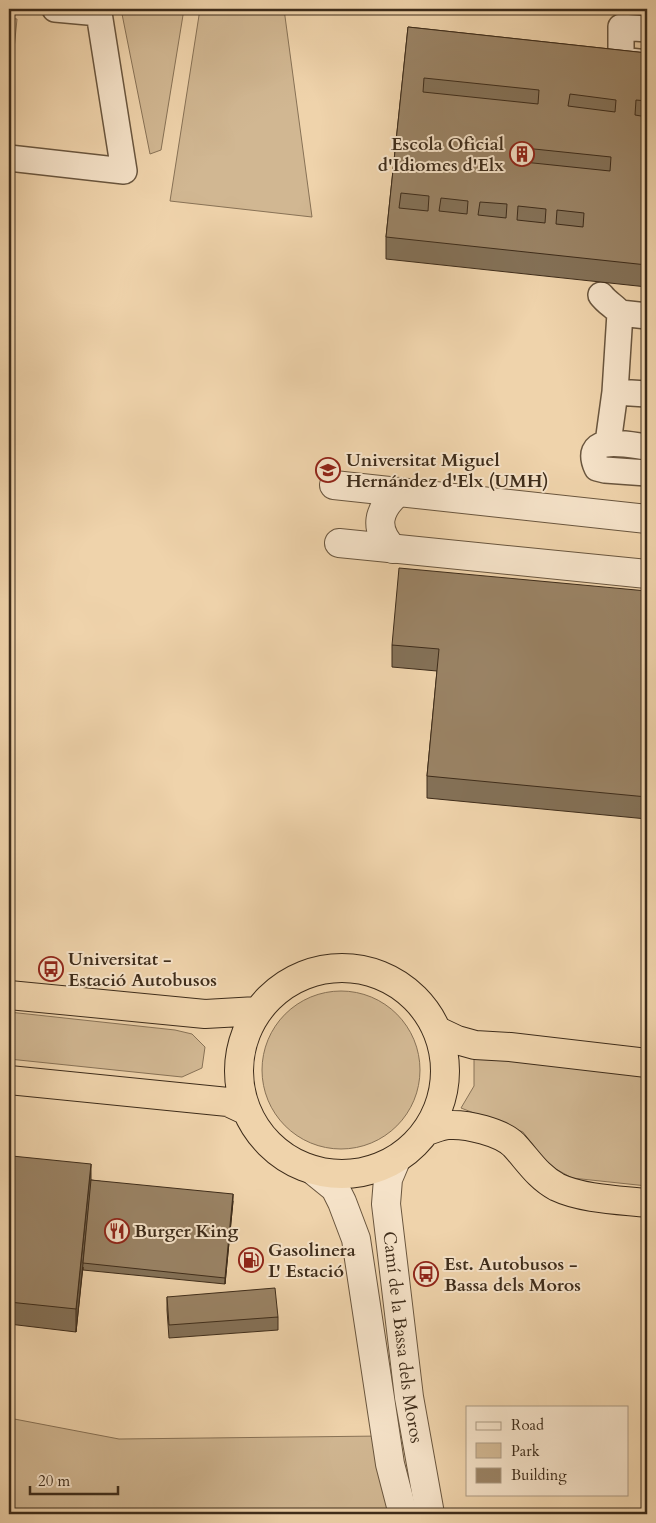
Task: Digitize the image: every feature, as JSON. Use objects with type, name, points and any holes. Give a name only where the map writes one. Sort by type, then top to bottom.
[{"type":"highway","points":[[326,969],[354,969],[380,975],[404,989],[424,1008],[438,1031],[445,1056],[446,1082],[440,1108],[427,1131],[413,1147],[396,1160],[377,1169],[356,1174],[314,1171],[286,1158],[280,1153],[263,1137],[247,1111],[240,1086],[239,1060],[246,1034],[258,1011],[277,991],[300,977],[326,969]]},
{"type":"highway","points":[[9,995],[205,1014],[258,1011]]},
{"type":"highway","points":[[438,1031],[457,1040],[475,1045],[510,1047],[647,1063]]},
{"type":"highway","points":[[9,1080],[228,1102],[247,1111]]},
{"type":"highway","points":[[427,1131],[448,1125],[477,1128],[512,1143],[543,1178],[558,1187],[571,1192],[647,1203]]},
{"type":"street","points":[[9,158],[124,171],[99,11],[55,9]]},
{"type":"street","points":[[647,29],[621,27],[621,60],[647,63]]},
{"type":"street","points":[[601,295],[607,304],[615,307],[620,313],[647,316]]},
{"type":"street","points":[[608,443],[620,313]]},
{"type":"street","points":[[614,392],[647,394]]},
{"type":"street","points":[[647,447],[608,443],[598,446],[592,458],[597,468],[647,474]]},
{"type":"street","points":[[334,485],[647,518]]},
{"type":"street","points":[[392,548],[381,534],[379,521],[386,505],[398,492]]},
{"type":"street","points":[[339,543],[647,574]]},
{"type":"street","name":"Camí de la Bassa dels Moros","points":[[396,1160],[388,1179],[386,1204],[409,1397],[430,1514]]},
{"type":"street","name":"Camí de la Bassa dels Moros","points":[[314,1171],[335,1188],[356,1239],[390,1464],[403,1514]]},
{"type":"green space","points":[[121,9],[184,9],[161,150],[150,154]]},
{"type":"green space","points":[[200,9],[284,9],[312,217],[170,201]]},
{"type":"green space","points":[[578,9],[647,9],[647,16]]},
{"type":"green space","points":[[9,18],[17,19],[9,100]]},
{"type":"green space","points":[[341,991],[371,997],[397,1014],[414,1040],[420,1070],[414,1100],[397,1126],[371,1143],[341,1149],[311,1143],[285,1126],[268,1100],[262,1070],[268,1040],[285,1014],[311,997]]},
{"type":"green space","points":[[9,1012],[175,1030],[192,1034],[205,1047],[202,1068],[182,1077],[9,1059]]},
{"type":"green space","points":[[474,1056],[647,1075],[647,1186],[572,1178],[547,1164],[523,1132],[461,1108],[474,1086]]},
{"type":"green space","points":[[9,1418],[119,1439],[382,1436],[389,1514],[9,1514]]},
{"type":"building","name":"Escola Oficial d'Idiomes d'Elx","points":[[408,27],[647,53],[647,101],[636,100],[635,115],[647,117],[647,265],[386,237]],"holes":[[[424,78],[539,90],[538,104],[423,92]],[[570,94],[616,100],[615,112],[568,106]],[[515,147],[611,157],[610,171],[514,161]],[[401,193],[429,196],[428,211],[399,208]],[[441,198],[468,201],[467,214],[439,211]],[[480,202],[507,204],[506,218],[478,215]],[[518,206],[546,209],[545,223],[517,220]],[[557,210],[584,213],[583,227],[556,224]]]},
{"type":"building","points":[[399,568],[647,591],[647,797],[427,776],[439,649],[392,645]]},
{"type":"building","points":[[12,1156],[91,1164],[76,1309],[9,1302],[9,1164],[11,1164]]},
{"type":"building","points":[[91,1180],[233,1194],[225,1278],[83,1263]]},
{"type":"building","points":[[275,1288],[278,1317],[169,1325],[167,1297]]},
{"type":"place","name":"Escola Oficial d'Idiomes d'Elx","points":[[522,154]]},
{"type":"place","name":"Universitat Miguel Hernández d'Elx (UMH)","points":[[328,470]]},
{"type":"place","name":"Universitat - Estació Autobusos","points":[[51,969]]},
{"type":"place","name":"Burger King","points":[[117,1231]]},
{"type":"place","name":"Gasolinera L' Estació","points":[[251,1260]]},
{"type":"place","name":"Est. Autobusos - Bassa dels Moros","points":[[426,1274]]}]
